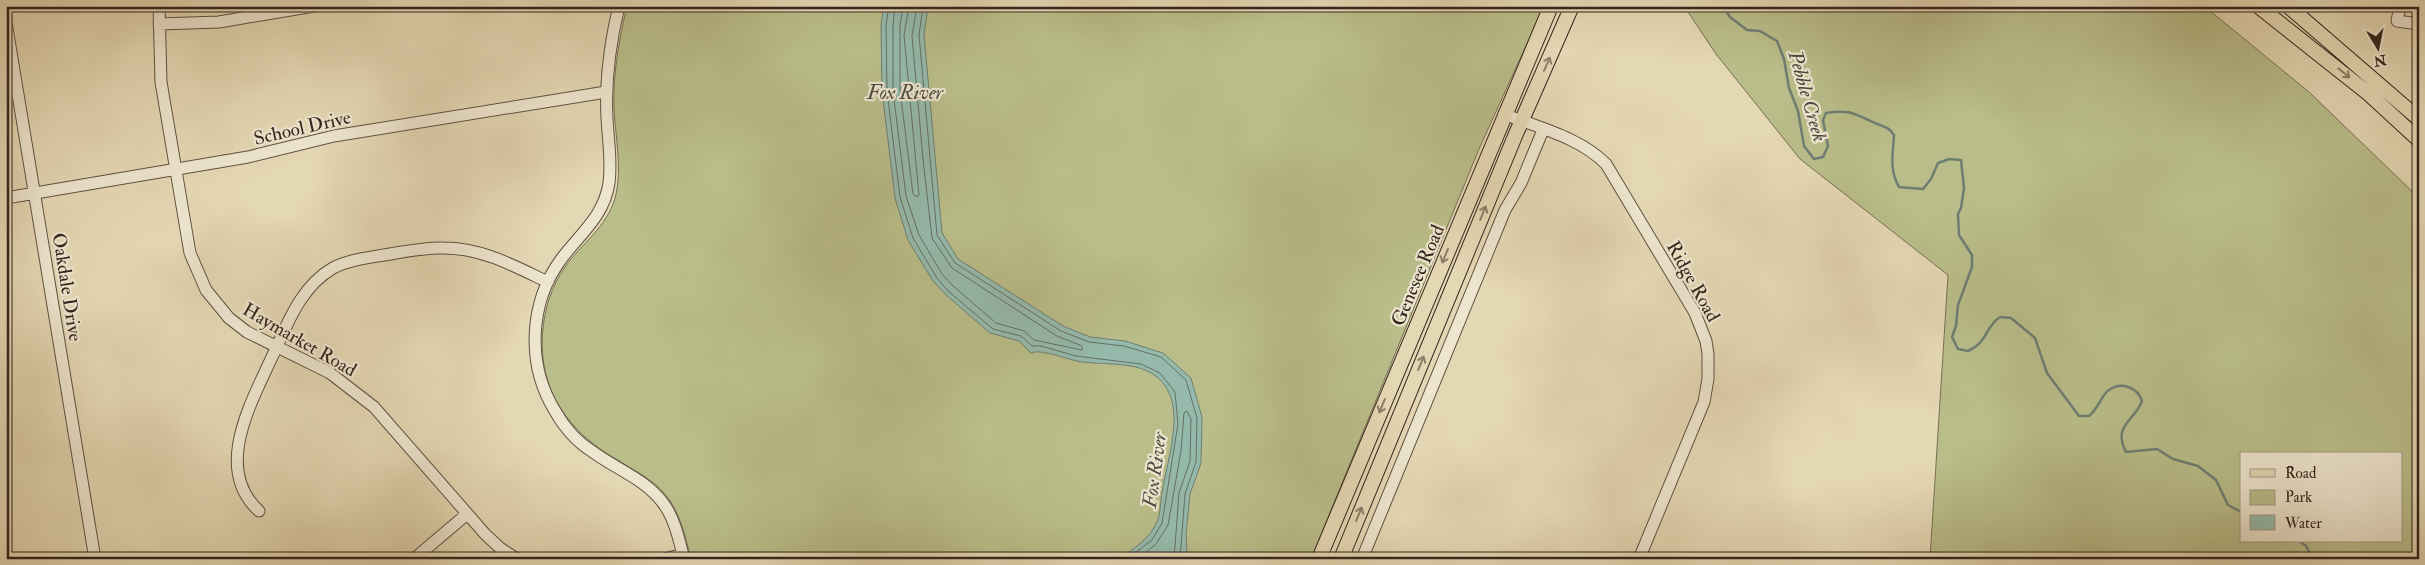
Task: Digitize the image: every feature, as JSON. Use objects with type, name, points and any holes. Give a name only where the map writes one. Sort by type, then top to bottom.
[{"type":"main road","name":"Genesee Road","points":[[1319,559],[1504,114],[1551,6]]},
{"type":"main road","name":"Genesee Road","points":[[1341,559],[1521,121],[1572,6]]},
{"type":"main road","points":[[2258,6],[2369,94],[2419,140]]},
{"type":"main road","points":[[2288,6],[2419,119]]},
{"type":"street","name":"Haymarket Road","points":[[159,6],[161,82],[190,253],[206,290],[229,318],[247,332],[330,373],[374,407],[491,540],[517,559]]},
{"type":"street","points":[[619,6],[609,53],[606,92],[610,169],[607,194],[593,223],[562,258],[548,282],[538,312],[535,344],[537,366],[547,396],[562,422],[582,445],[654,492],[670,513],[683,556],[665,559]]},
{"type":"street","points":[[2400,6],[2398,21],[2419,24]]},
{"type":"street","points":[[159,24],[219,22],[307,7]]},
{"type":"street","name":"Oakdale Drive","points":[[6,22],[95,559]]},
{"type":"street","name":"School Drive","points":[[6,198],[248,157],[334,136],[606,92]]},
{"type":"street","name":"Ridge Road","points":[[1504,114],[1573,141],[1593,151],[1606,164],[1695,313],[1706,341],[1709,368],[1704,402],[1639,559]]},
{"type":"street","points":[[1362,559],[1504,210],[1521,183],[1543,130]]},
{"type":"street","points":[[259,511],[249,502],[241,487],[238,447],[246,413],[301,298],[308,288],[333,268],[350,262],[430,248],[463,249],[496,258],[548,282]]},
{"type":"street","points":[[414,559],[467,514]]},
{"type":"green space","points":[[627,6],[1544,6],[1479,149],[1311,559],[691,559],[678,516],[670,500],[660,488],[595,445],[564,414],[550,388],[543,354],[542,335],[545,317],[549,299],[556,282],[571,259],[600,227],[615,198],[618,165],[614,82]]},
{"type":"green space","points":[[1684,6],[2204,6],[2309,92],[2419,198],[2419,559],[1930,559],[1948,275],[1800,159],[1716,54]]},
{"type":"water","name":"Fox River","points":[[884,6],[928,6],[924,35],[942,233],[958,259],[1063,326],[1090,337],[1125,341],[1163,353],[1191,378],[1202,417],[1201,463],[1190,494],[1186,534],[1187,553],[1185,559],[1119,559],[1146,539],[1158,519],[1173,432],[1174,416],[1172,401],[1167,388],[1157,377],[1141,368],[1077,361],[1042,352],[1031,353],[1019,341],[990,333],[945,294],[933,281],[908,240],[895,198],[882,91],[881,25]]},
{"type":"waterway","name":"Pebble Creek","points":[[1723,6],[1730,17],[1747,30],[1760,31],[1777,41],[1784,59],[1789,88],[1798,111],[1804,146],[1814,159],[1823,157],[1828,146],[1823,120],[1826,113],[1847,112],[1886,127],[1892,132],[1894,135],[1893,168],[1899,187],[1923,189],[1931,179],[1938,163],[1949,159],[1961,160],[1964,188],[1961,208],[1958,214],[1959,235],[1972,255],[1972,267],[1958,305],[1956,326],[1952,337],[1958,349],[1968,351],[1975,347],[1980,343],[1995,321],[2000,317],[2011,318],[2035,338],[2047,373],[2079,416],[2089,416],[2104,395],[2114,387],[2124,386],[2133,389],[2142,401],[2123,429],[2122,443],[2126,452],[2157,449],[2173,459],[2198,466],[2216,480],[2228,505],[2240,511]]},
{"type":"waterway","name":"Pebble Creek","points":[[2300,542],[2306,546],[2313,559]]}]
